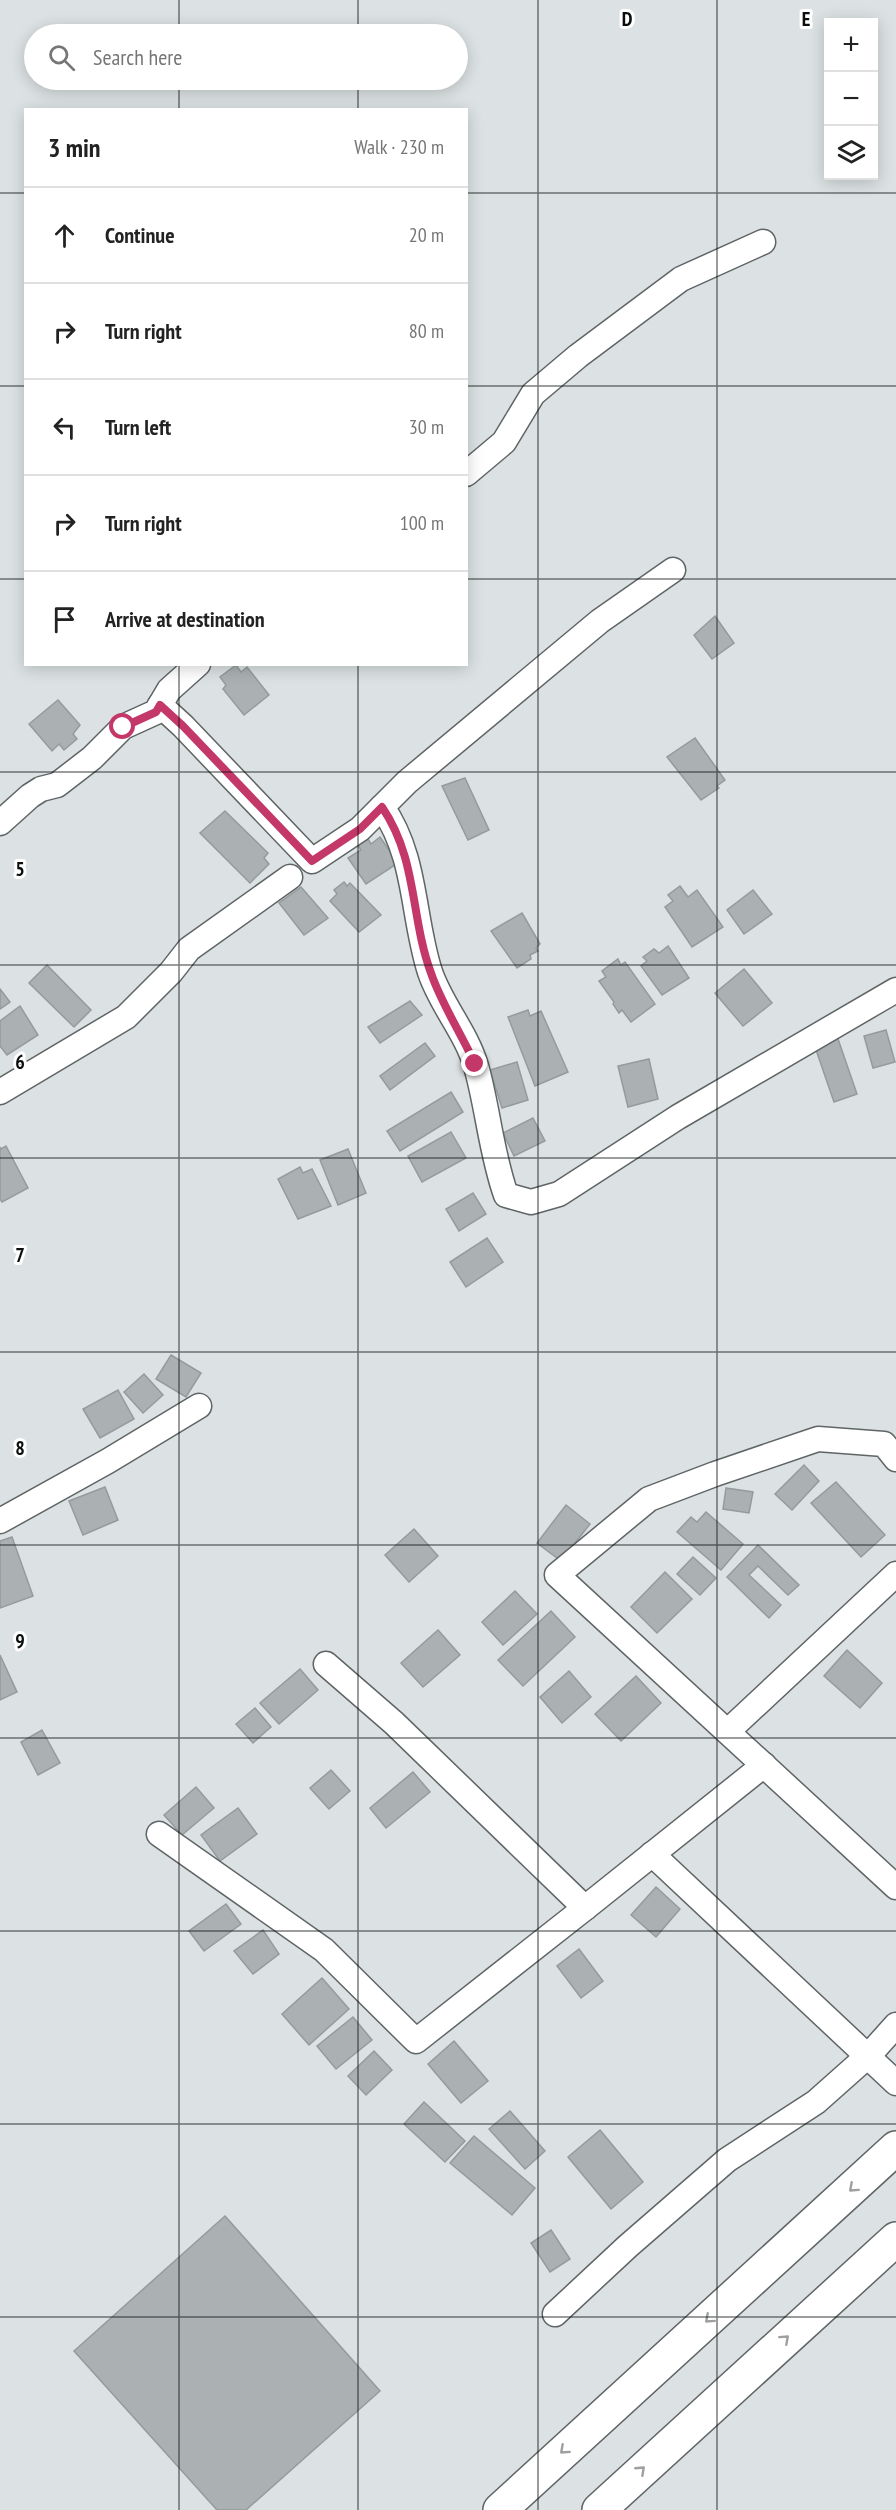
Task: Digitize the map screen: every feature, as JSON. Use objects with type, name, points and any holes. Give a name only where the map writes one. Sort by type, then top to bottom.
[{"type":"highway","points":[[500,2510],[896,2148]]},
{"type":"highway","points":[[598,2510],[896,2239]]},
{"type":"street","points":[[468,472],[504,442],[533,394],[578,356],[681,279],[763,242]]},
{"type":"street","points":[[160,705],[183,726],[312,861],[360,829],[407,782],[486,715],[534,679],[600,621],[673,570]]},
{"type":"street","points":[[0,823],[30,796],[41,789],[57,785],[92,758],[123,727],[156,712],[169,690],[196,666]]},
{"type":"street","points":[[382,807],[396,827],[409,866],[418,924],[431,974],[475,1064],[506,1195],[531,1202],[559,1194],[709,1099],[896,990]]},
{"type":"street","points":[[0,1092],[126,1017],[189,949],[290,877]]},
{"type":"street","points":[[0,1521],[108,1461],[199,1406]]},
{"type":"street","points":[[896,1460],[884,1444],[818,1439],[649,1498],[557,1575],[896,1887]]},
{"type":"street","points":[[728,1731],[896,1574]]},
{"type":"street","points":[[326,1664],[394,1723],[585,1908]]},
{"type":"street","points":[[159,1834],[324,1950],[416,2041],[764,1765]]},
{"type":"street","points":[[652,1854],[896,2083]]},
{"type":"street","points":[[555,2314],[637,2238],[727,2160],[816,2102],[868,2056],[896,2025]]},
{"type":"building","points":[[715,616],[734,643],[712,659],[694,635]]},
{"type":"building","points":[[235,666],[241,672],[247,667],[269,695],[244,715],[223,689],[226,685],[220,677]]},
{"type":"building","points":[[58,700],[80,725],[73,734],[77,739],[64,750],[59,744],[52,751],[29,724]]},
{"type":"building","points":[[695,738],[725,780],[717,786],[719,788],[701,800],[667,757]]},
{"type":"building","points":[[465,778],[489,830],[468,840],[442,786]]},
{"type":"building","points":[[225,811],[268,853],[264,858],[269,864],[250,883],[200,833]]},
{"type":"building","points":[[380,837],[398,863],[366,884],[348,858],[361,850],[357,844],[368,839],[371,844]]},
{"type":"building","points":[[344,882],[347,886],[350,883],[381,915],[359,932],[330,901],[337,894],[334,890]]},
{"type":"building","points":[[680,886],[688,897],[697,890],[723,927],[692,947],[665,907],[673,901],[668,895]]},
{"type":"building","points":[[301,887],[328,918],[304,935],[279,903]]},
{"type":"building","points":[[753,890],[772,914],[744,934],[727,910]]},
{"type":"building","points":[[522,913],[540,944],[536,948],[538,951],[530,955],[531,959],[517,968],[491,931]]},
{"type":"building","points":[[668,946],[689,978],[662,995],[641,966],[647,961],[643,957],[654,949],[659,953]]},
{"type":"building","points":[[618,959],[621,965],[625,962],[655,1004],[631,1022],[622,1010],[619,1013],[599,981],[606,977],[602,971]]},
{"type":"building","points":[[47,965],[91,1010],[74,1027],[29,983]]},
{"type":"building","points":[[744,969],[772,1003],[743,1026],[715,993]]},
{"type":"building","points":[[0,989],[10,1002],[0,1009]]},
{"type":"building","points":[[410,1001],[422,1015],[380,1043],[368,1027]]},
{"type":"building","points":[[20,1006],[38,1035],[7,1055],[0,1046],[0,1021]]},
{"type":"building","points":[[528,1010],[530,1016],[541,1011],[568,1072],[535,1086],[508,1017]]},
{"type":"building","points":[[886,1030],[895,1062],[873,1068],[864,1036]]},
{"type":"building","points":[[837,1036],[857,1094],[834,1102],[814,1044]]},
{"type":"building","points":[[425,1043],[435,1056],[390,1090],[380,1076]]},
{"type":"building","points":[[649,1059],[658,1099],[628,1107],[618,1066]]},
{"type":"building","points":[[517,1062],[528,1100],[502,1108],[490,1070]]},
{"type":"building","points":[[451,1092],[463,1112],[400,1151],[387,1131]]},
{"type":"building","points":[[533,1118],[545,1141],[514,1156],[503,1133]]},
{"type":"building","points":[[451,1132],[466,1158],[422,1182],[408,1156]]},
{"type":"building","points":[[6,1146],[28,1188],[2,1202],[0,1199],[0,1147],[1,1149]]},
{"type":"building","points":[[348,1149],[366,1193],[338,1205],[320,1160]]},
{"type":"building","points":[[300,1167],[303,1173],[312,1169],[331,1206],[298,1219],[278,1179]]},
{"type":"building","points":[[473,1193],[486,1214],[459,1231],[446,1209]]},
{"type":"building","points":[[487,1238],[503,1262],[466,1287],[450,1262]]},
{"type":"building","points":[[171,1355],[201,1373],[186,1397],[156,1379]]},
{"type":"building","points":[[144,1374],[163,1395],[143,1413],[124,1392]]},
{"type":"building","points":[[118,1390],[134,1419],[100,1438],[83,1409]]},
{"type":"building","points":[[804,1465],[819,1481],[792,1510],[775,1494]]},
{"type":"building","points":[[836,1482],[885,1535],[861,1557],[811,1503]]},
{"type":"building","points":[[105,1487],[118,1520],[83,1535],[69,1501]]},
{"type":"building","points":[[726,1488],[753,1492],[749,1513],[723,1509]]},
{"type":"building","points":[[566,1505],[590,1524],[561,1561],[537,1543]]},
{"type":"building","points":[[706,1512],[743,1544],[721,1570],[677,1532],[691,1517],[697,1522]]},
{"type":"building","points":[[414,1529],[438,1556],[409,1582],[385,1555]]},
{"type":"building","points":[[12,1537],[33,1596],[0,1608],[0,1541]]},
{"type":"building","points":[[758,1545],[799,1585],[788,1595],[758,1566],[749,1575],[781,1605],[769,1618],[727,1577]]},
{"type":"building","points":[[693,1557],[716,1578],[700,1595],[677,1574]]},
{"type":"building","points":[[665,1572],[692,1599],[657,1633],[631,1607]]},
{"type":"building","points":[[515,1591],[537,1614],[503,1645],[482,1622]]},
{"type":"building","points":[[551,1611],[575,1637],[523,1686],[498,1660]]},
{"type":"building","points":[[438,1630],[460,1655],[423,1687],[401,1663]]},
{"type":"building","points":[[847,1650],[882,1683],[860,1708],[824,1676]]},
{"type":"building","points":[[0,1655],[17,1692],[0,1700]]},
{"type":"building","points":[[300,1669],[318,1690],[279,1724],[260,1703]]},
{"type":"building","points":[[569,1671],[591,1697],[562,1723],[540,1697]]},
{"type":"building","points":[[636,1676],[661,1703],[621,1741],[595,1714]]},
{"type":"building","points":[[255,1708],[271,1727],[253,1743],[236,1724]]},
{"type":"building","points":[[42,1730],[60,1763],[38,1775],[21,1742]]},
{"type":"building","points":[[331,1770],[350,1791],[329,1809],[310,1788]]},
{"type":"building","points":[[413,1772],[430,1792],[386,1828],[370,1808]]},
{"type":"building","points":[[196,1787],[214,1808],[182,1835],[164,1815]]},
{"type":"building","points":[[238,1808],[257,1834],[220,1861],[201,1835]]},
{"type":"building","points":[[656,1887],[680,1909],[656,1937],[631,1915]]},
{"type":"building","points":[[226,1904],[241,1924],[204,1951],[189,1931]]},
{"type":"building","points":[[263,1930],[279,1954],[253,1974],[234,1951]]},
{"type":"building","points":[[579,1949],[603,1981],[581,1998],[557,1966]]},
{"type":"building","points":[[322,1978],[349,2009],[309,2045],[282,2014]]},
{"type":"building","points":[[353,2017],[372,2040],[336,2069],[317,2046]]},
{"type":"building","points":[[454,2041],[488,2081],[461,2103],[428,2064]]},
{"type":"building","points":[[374,2051],[392,2070],[366,2095],[348,2076]]},
{"type":"building","points":[[424,2102],[465,2141],[445,2162],[404,2124]]},
{"type":"building","points":[[510,2111],[545,2151],[525,2169],[489,2129]]},
{"type":"building","points":[[600,2130],[643,2182],[611,2209],[568,2157]]},
{"type":"building","points":[[474,2136],[535,2188],[512,2215],[450,2163]]},
{"type":"building","points":[[225,2216],[380,2391],[246,2510],[217,2510],[74,2351]]},
{"type":"building","points":[[551,2230],[570,2259],[550,2272],[531,2243]]},
{"type":"route","points":[[123,727],[156,712],[160,705],[183,726],[312,861],[360,829],[382,807],[396,827],[409,866],[418,924],[431,974],[475,1064]]}]
